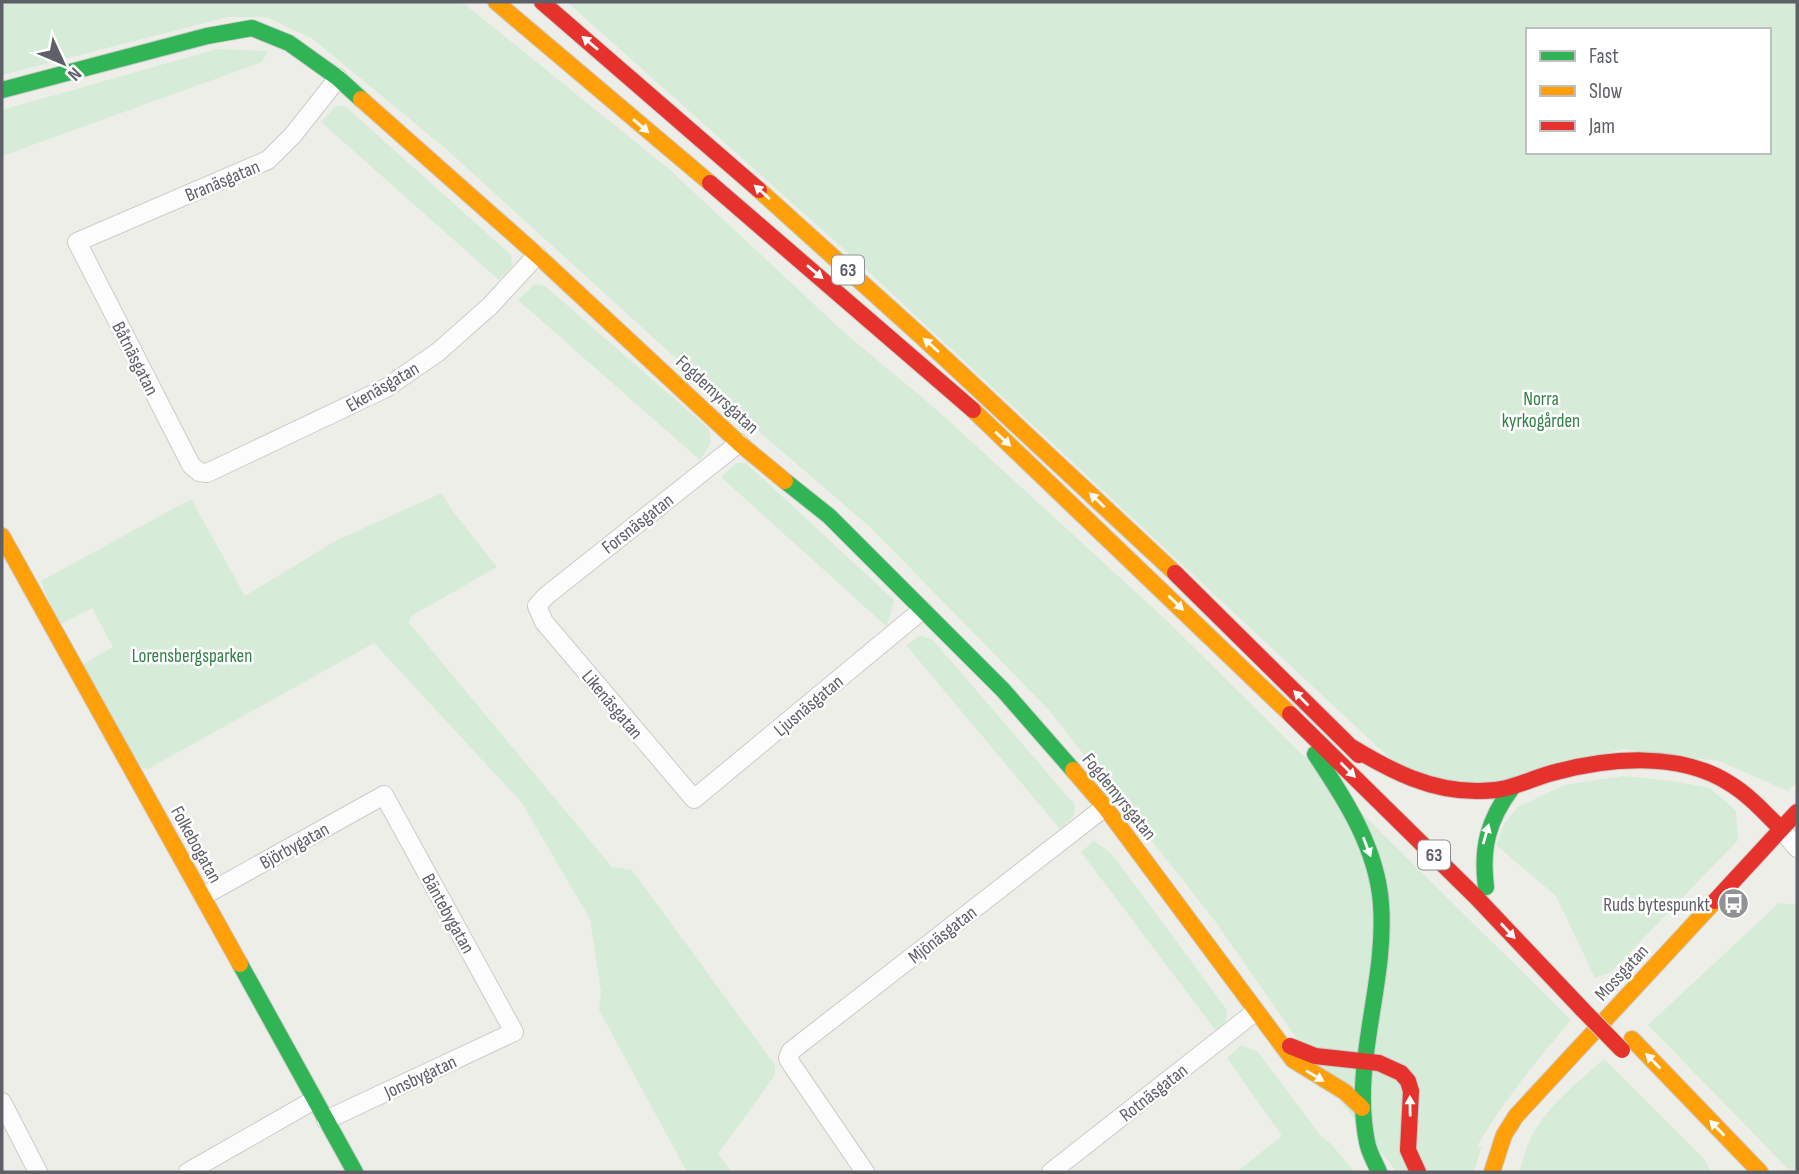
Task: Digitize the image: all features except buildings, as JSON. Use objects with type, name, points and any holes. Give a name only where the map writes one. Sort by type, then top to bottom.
[{"type":"main road","name":"63","points":[[496,2],[818,274],[954,393],[1281,705],[1588,1004]]},
{"type":"main road","name":"63","points":[[542,2],[696,132],[967,377],[1147,546],[1389,786]]},
{"type":"main road","name":"Fogdemyrsgatan","points":[[2,90],[207,36],[252,28],[289,43],[338,78],[537,255],[739,443],[829,516],[1003,690],[1105,807],[1293,1060],[1345,1092],[1362,1108]]},
{"type":"main road","name":"Folkebogatan","points":[[2,537],[355,1172]]},
{"type":"main road","points":[[1281,705],[1336,785],[1357,822],[1370,853],[1378,884],[1381,906],[1380,962],[1362,1108],[1367,1148],[1379,1172]]},
{"type":"main road","points":[[1350,746],[1412,780],[1447,789],[1477,791],[1512,788],[1549,774],[1582,766],[1658,761],[1684,765],[1710,772],[1728,782],[1781,829]]},
{"type":"main road","points":[[1486,887],[1482,864],[1486,830],[1512,788]]},
{"type":"main road","name":"Mossgatan","points":[[1492,1172],[1504,1135],[1516,1116],[1797,812]]},
{"type":"main road","name":"63","points":[[1428,827],[1486,887],[1627,1045],[1760,1172]]},
{"type":"main road","name":"Fogdemyrsgatan","points":[[1274,1037],[1301,1053],[1391,1068],[1405,1079],[1412,1104],[1408,1147],[1418,1172]]},
{"type":"main road","name":"63","points":[[1627,1045],[1702,1135]]},
{"type":"street","name":"Branäsgatan","points":[[77,242],[268,160],[293,135],[338,78]]},
{"type":"street","name":"Båtnäsgatan","points":[[77,242],[191,465],[199,472]]},
{"type":"street","name":"Ekenäsgatan","points":[[199,472],[206,473],[386,388],[438,352],[491,306],[537,255]]},
{"type":"street","name":"Forsnäsgatan","points":[[537,606],[545,596],[739,443]]},
{"type":"street","name":"Likenäsgatan","points":[[537,606],[544,622],[694,799]]},
{"type":"street","name":"Ljusnäsgatan","points":[[694,799],[922,610]]},
{"type":"street","name":"Björbygatan","points":[[203,896],[384,794]]},
{"type":"street","name":"Bäntebygatan","points":[[384,794],[514,1032]]},
{"type":"street","name":"Mjönäsgatan","points":[[865,1172],[792,1065],[789,1054],[1105,807]]},
{"type":"street","points":[[1781,829],[1797,848]]},
{"type":"street","name":"Rotnäsgatan","points":[[1051,1172],[1255,1012]]},
{"type":"street","name":"Jonsbygatan","points":[[326,1121],[514,1032]]},
{"type":"street","points":[[188,1172],[314,1100]]},
{"type":"street","points":[[2,1102],[38,1172]]},
{"type":"green space","points":[[2,2],[462,2],[669,169],[847,335],[937,410],[1164,618],[1571,1020],[1520,1082],[1487,1130],[1476,1148],[1482,1146],[1474,1172],[1397,1172],[1343,1105],[1215,921],[1048,709],[871,528],[703,383],[445,148],[313,39],[267,17],[228,17],[2,75]]},
{"type":"green space","name":"Norra kyrkogården","points":[[567,2],[1797,2],[1797,782],[1788,791],[1719,761],[1623,749],[1483,785],[1428,794],[856,260]]},
{"type":"green space","points":[[217,49],[268,51],[262,62],[2,156],[2,110]]},
{"type":"green space","points":[[336,106],[345,106],[511,255],[512,266],[499,280],[321,122]]},
{"type":"green space","points":[[535,284],[545,286],[709,429],[711,443],[700,460],[518,300]]},
{"type":"green space","points":[[737,463],[746,463],[894,600],[887,627],[721,477]]},
{"type":"green space","name":"Lorensbergsparken","points":[[442,493],[452,510],[497,567],[415,614],[409,623],[612,867],[632,870],[775,1065],[775,1075],[718,1154],[732,1172],[687,1172],[599,1010],[601,992],[590,919],[522,803],[374,643],[148,769],[140,767],[82,665],[113,647],[92,608],[59,625],[41,581],[191,499],[245,596],[337,540]]},
{"type":"green space","points":[[920,636],[932,639],[1075,805],[1074,816],[1060,829],[906,645]]},
{"type":"green space","points":[[1623,776],[1710,788],[1736,811],[1738,840],[1611,972],[1595,978],[1556,896],[1496,845],[1504,824],[1518,807],[1564,785]]},
{"type":"green space","points":[[1094,841],[1112,854],[1227,1010],[1226,1021],[1216,1031],[1081,852]]},
{"type":"green space","points":[[1779,903],[1797,905],[1797,1172],[1791,1172],[1648,1025]]},
{"type":"green space","points":[[1241,1045],[1258,1052],[1320,1135],[1333,1146],[1354,1172],[1236,1172],[1282,1136],[1227,1058]]},
{"type":"green space","points":[[1604,1059],[1705,1160],[1711,1172],[1520,1172],[1532,1137],[1551,1108]]},
{"type":"traffic: fast","points":[[2,90],[207,36],[252,28],[289,43],[338,78],[361,99]]},
{"type":"traffic: fast","points":[[785,481],[829,516],[1003,690],[1073,770]]},
{"type":"traffic: fast","points":[[1315,754],[1358,825],[1378,883],[1381,934],[1363,1082],[1363,1112],[1368,1146],[1379,1172]]},
{"type":"traffic: fast","points":[[1486,887],[1488,835],[1497,811],[1512,788]]},
{"type":"traffic: fast","points":[[240,964],[355,1172]]},
{"type":"traffic: slow","points":[[496,2],[710,183]]},
{"type":"traffic: slow","points":[[361,99],[537,255],[739,443],[785,481]]},
{"type":"traffic: slow","points":[[759,190],[922,337],[1175,573]]},
{"type":"traffic: slow","points":[[973,410],[1290,714]]},
{"type":"traffic: slow","points":[[2,536],[240,964]]},
{"type":"traffic: slow","points":[[1073,770],[1105,807],[1293,1060],[1345,1092],[1362,1108]]},
{"type":"traffic: slow","points":[[1492,1172],[1504,1135],[1516,1116],[1715,901]]},
{"type":"traffic: slow","points":[[1632,1039],[1760,1172]]},
{"type":"traffic: jam","points":[[542,2],[759,190]]},
{"type":"traffic: jam","points":[[710,183],[973,410]]},
{"type":"traffic: jam","points":[[1175,573],[1359,755]]},
{"type":"traffic: jam","points":[[1290,714],[1476,897],[1583,1010]]},
{"type":"traffic: jam","points":[[1350,746],[1412,778],[1428,784],[1462,790],[1500,789],[1573,768],[1619,761],[1642,760],[1688,766],[1729,783],[1756,804],[1781,829]]},
{"type":"traffic: jam","points":[[1715,901],[1797,812]]},
{"type":"traffic: jam","points":[[1583,1010],[1622,1050]]},
{"type":"traffic: jam","points":[[1290,1046],[1315,1056],[1379,1063],[1401,1073],[1408,1081],[1411,1091],[1408,1150],[1418,1172]]},
{"type":"place","name":"Ruds bytespunkt","points":[[1733,904]]}]
